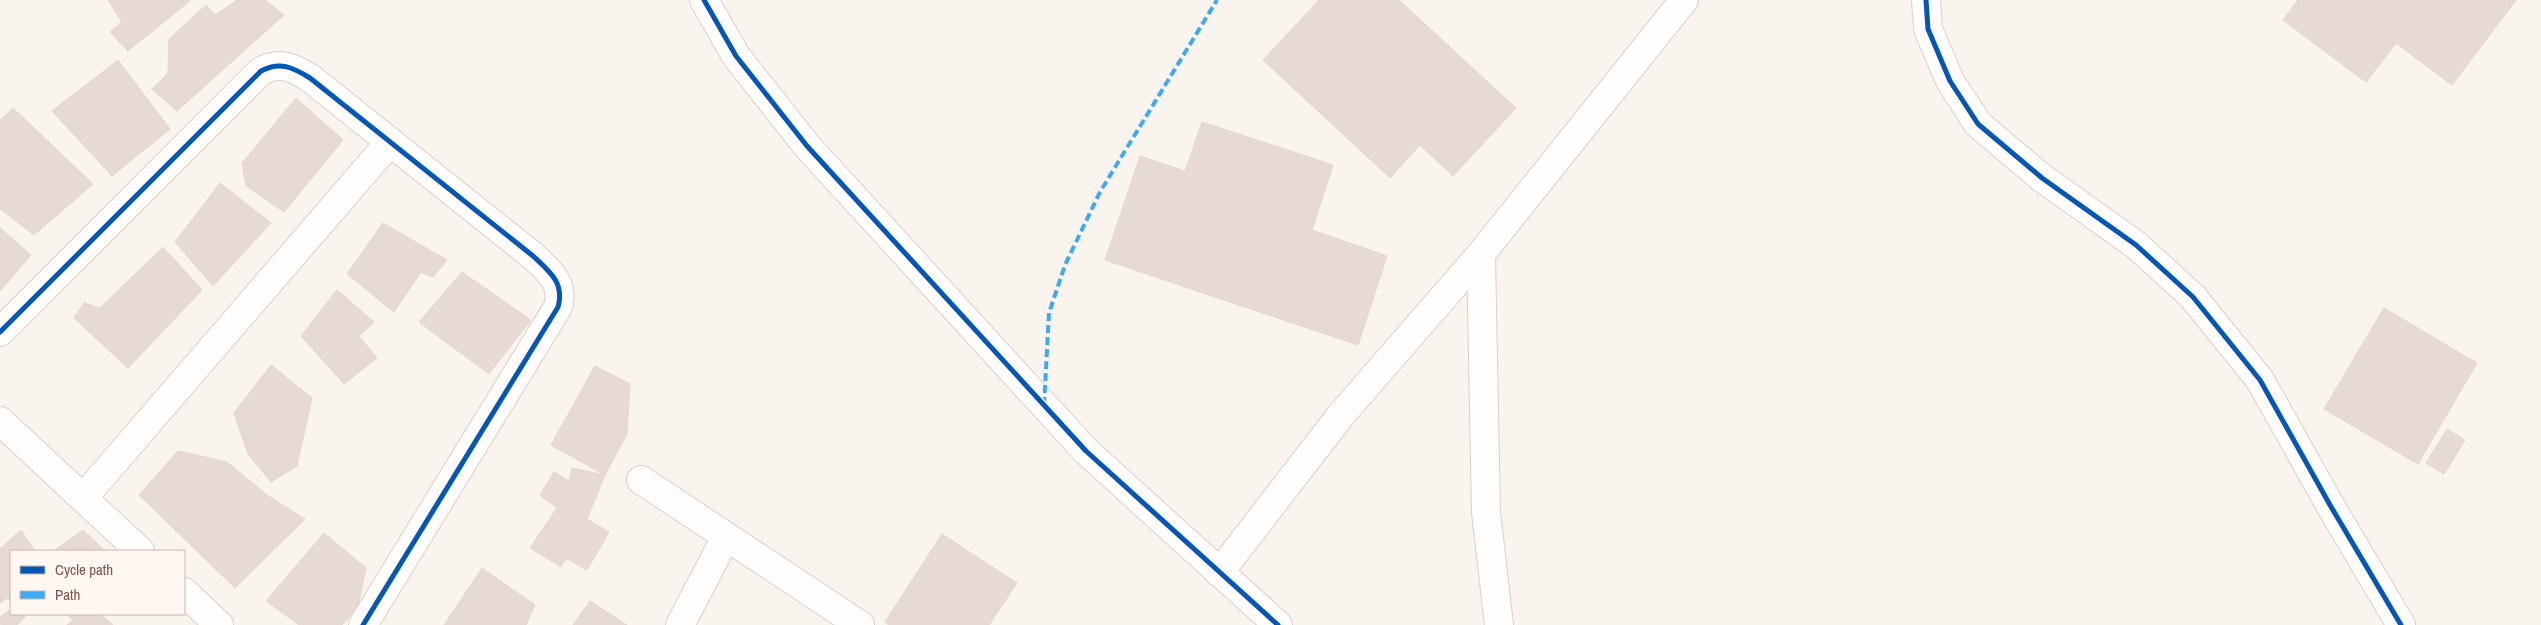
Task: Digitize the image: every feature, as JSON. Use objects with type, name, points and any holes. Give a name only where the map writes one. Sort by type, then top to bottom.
[{"type":"street","points":[[704,0],[736,56],[808,146],[1086,451],[1278,625]]},
{"type":"street","points":[[1219,573],[1341,414],[1481,254],[1684,0]]},
{"type":"street","points":[[1926,0],[1928,29],[1950,81],[1978,124],[2042,178],[2136,245],[2194,297],[2260,380],[2330,505],[2402,625]]},
{"type":"street","points":[[0,332],[261,71],[270,66],[292,67],[310,78],[533,256],[552,274],[560,286],[561,296],[558,307],[363,625]]},
{"type":"street","points":[[83,498],[390,142]]},
{"type":"street","points":[[1481,254],[1486,512],[1499,625]]},
{"type":"street","points":[[0,421],[139,550]]},
{"type":"street","points":[[640,480],[860,625]]},
{"type":"street","points":[[680,625],[726,537]]},
{"type":"street","points":[[185,593],[218,625]]},
{"type":"building","points":[[108,0],[191,0],[128,51],[110,32],[122,22]]},
{"type":"building","points":[[237,0],[265,0],[284,15],[177,111],[152,89],[168,73],[169,39],[206,5],[215,15]]},
{"type":"building","points":[[1319,0],[1399,0],[1516,108],[1453,176],[1420,145],[1390,178],[1263,60]]},
{"type":"building","points":[[2298,0],[2516,0],[2452,85],[2396,43],[2366,82],[2283,20]]},
{"type":"building","points":[[118,60],[170,129],[112,176],[52,111]]},
{"type":"building","points":[[296,98],[343,140],[284,212],[246,186],[242,163]]},
{"type":"building","points":[[13,108],[93,184],[34,235],[0,209],[0,120]]},
{"type":"building","points":[[1202,122],[1333,165],[1312,230],[1387,256],[1358,345],[1105,260],[1140,156],[1185,171]]},
{"type":"building","points":[[220,183],[271,223],[213,286],[175,242]]},
{"type":"building","points":[[383,223],[447,260],[433,277],[421,272],[394,312],[347,274]]},
{"type":"building","points":[[0,228],[31,255],[0,291]]},
{"type":"building","points":[[163,247],[202,290],[128,368],[74,318],[84,303],[100,308]]},
{"type":"building","points":[[462,272],[531,320],[489,374],[419,322]]},
{"type":"building","points":[[337,290],[374,322],[359,336],[377,358],[344,384],[301,336]]},
{"type":"building","points":[[2384,308],[2477,363],[2418,464],[2324,409]]},
{"type":"building","points":[[271,365],[312,398],[297,466],[271,482],[248,454],[234,413]]},
{"type":"building","points":[[595,366],[630,384],[627,434],[605,475],[551,445]]},
{"type":"building","points":[[2447,429],[2465,440],[2444,474],[2426,463]]},
{"type":"building","points":[[178,451],[227,462],[267,495],[305,519],[235,588],[139,495]]},
{"type":"building","points":[[572,468],[605,475],[587,519],[609,532],[587,570],[566,558],[561,567],[530,548],[557,508],[540,495],[554,472],[569,481]]},
{"type":"building","points":[[21,530],[34,550],[10,550],[10,601],[7,598],[0,603],[0,549]]},
{"type":"building","points":[[83,530],[104,550],[54,550]]},
{"type":"building","points":[[324,533],[366,568],[358,607],[342,625],[299,625],[266,601]]},
{"type":"building","points":[[942,534],[1017,583],[989,625],[889,625],[885,622]]},
{"type":"building","points":[[482,568],[535,605],[526,625],[444,625]]},
{"type":"building","points":[[590,601],[627,625],[573,625]]},
{"type":"building","points":[[10,610],[10,615],[27,615],[17,625],[1,625],[0,617]]},
{"type":"building","points":[[66,615],[101,615],[113,625],[67,625],[73,620]]},
{"type":"marked path","points":[[1044,405],[1049,313],[1065,265],[1100,192],[1217,0]]},
{"type":"cycle path","points":[[704,0],[736,56],[807,146],[1086,451],[1278,625]]},
{"type":"cycle path","points":[[1926,0],[1928,29],[1950,81],[1978,124],[2042,178],[2136,245],[2193,297],[2260,380],[2330,505],[2401,625]]},
{"type":"cycle path","points":[[0,332],[261,71],[274,66],[292,68],[310,78],[533,256],[550,272],[557,284],[560,299],[558,307],[363,625]]}]
